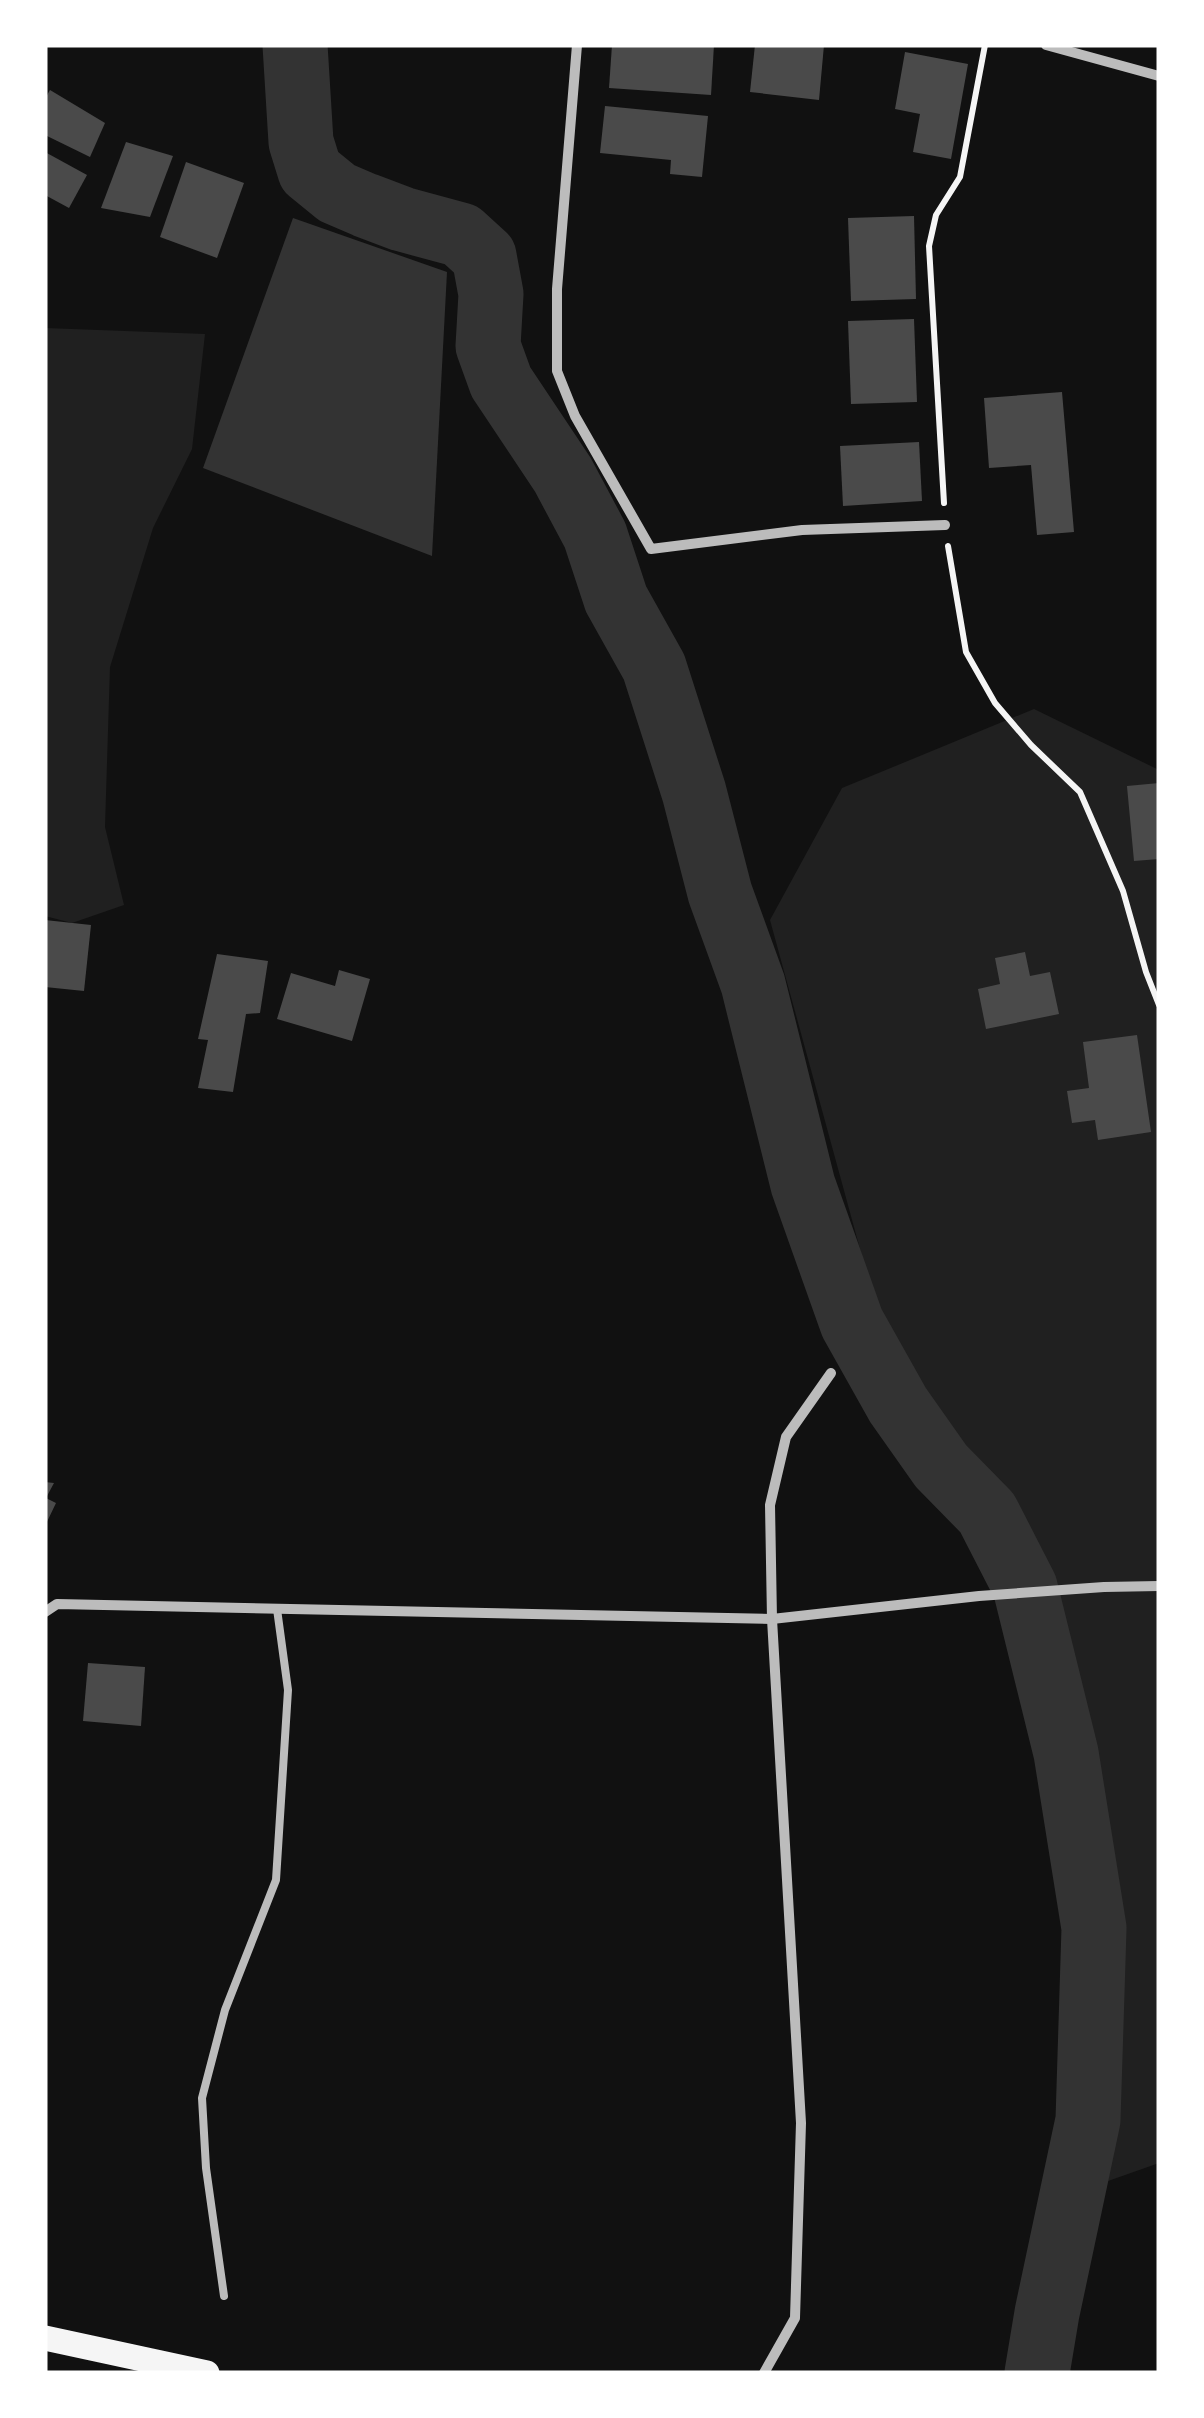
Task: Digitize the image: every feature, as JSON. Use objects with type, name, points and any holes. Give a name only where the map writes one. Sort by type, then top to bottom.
[{"type":"highway","points":[[45,2338],[207,2373]]},
{"type":"street","points":[[576,45],[557,289],[557,370],[575,416],[651,549],[802,530],[945,525]]},
{"type":"street","points":[[1046,45],[1159,76]]},
{"type":"street","points":[[764,2373],[795,2318],[801,2123],[772,1618],[770,1505],[786,1438],[832,1373]]},
{"type":"street","points":[[45,1612],[57,1604],[772,1618],[979,1596],[1159,1586]]},
{"type":"lane","points":[[224,2296],[206,2168],[202,2098],[224,2010],[276,1880],[288,1690],[276,1609]]},
{"type":"path","points":[[985,45],[960,178],[936,215],[929,246],[945,525],[966,652],[995,703],[1031,746],[1080,792],[1124,891],[1159,1005]]},
{"type":"shaded area","points":[[293,218],[447,272],[432,556],[203,468]]},
{"type":"shaded area","points":[[45,328],[205,334],[192,449],[153,528],[110,667],[105,827],[124,905],[72,923],[45,916]]},
{"type":"shaded area","points":[[1034,709],[1159,770],[1159,2163],[1091,2187],[1109,1866],[974,1539],[889,1355],[770,920],[842,788]]},
{"type":"building","points":[[612,45],[714,45],[711,95],[609,88]]},
{"type":"building","points":[[755,45],[824,45],[819,100],[750,92]]},
{"type":"building","points":[[905,52],[968,64],[951,159],[913,152],[920,114],[895,109]]},
{"type":"building","points":[[50,90],[105,123],[90,157],[45,135],[45,99]]},
{"type":"building","points":[[605,106],[708,116],[702,177],[670,174],[671,160],[600,153]]},
{"type":"building","points":[[126,142],[173,156],[150,217],[101,208]]},
{"type":"building","points":[[45,152],[87,175],[69,208],[45,195]]},
{"type":"building","points":[[186,162],[244,183],[217,258],[160,237]]},
{"type":"building","points":[[914,216],[916,299],[851,301],[848,218]]},
{"type":"building","points":[[914,319],[917,402],[851,404],[848,321]]},
{"type":"building","points":[[1062,392],[1074,532],[1037,535],[1031,465],[989,468],[984,398]]},
{"type":"building","points":[[919,442],[922,501],[843,506],[840,446]]},
{"type":"building","points":[[1159,783],[1159,859],[1134,861],[1127,786]]},
{"type":"building","points":[[45,920],[91,925],[84,991],[45,987]]},
{"type":"building","points":[[1025,952],[1030,976],[1050,972],[1059,1014],[986,1029],[978,989],[1000,984],[995,958]]},
{"type":"building","points":[[217,954],[268,961],[260,1013],[246,1014],[233,1092],[198,1088],[208,1040],[198,1039]]},
{"type":"building","points":[[339,970],[370,979],[352,1041],[277,1019],[291,973],[335,986]]},
{"type":"building","points":[[1137,1035],[1151,1132],[1098,1140],[1095,1120],[1072,1123],[1067,1091],[1089,1088],[1083,1042]]},
{"type":"building","points":[[45,1482],[54,1483],[46,1498],[56,1503],[45,1526]]},
{"type":"building","points":[[88,1663],[145,1667],[141,1726],[83,1721]]},
{"type":"waterway","points":[[295,45],[301,142],[310,171],[337,193],[365,205],[461,235],[484,256],[491,294],[488,346],[501,382],[563,475],[595,535],[616,599],[654,667],[694,792],[720,893],[753,984],[803,1185],[852,1323],[898,1405],[941,1466],[987,1513],[1025,1587],[1066,1753],[1094,1928],[1088,2120],[1037,2373]]}]
